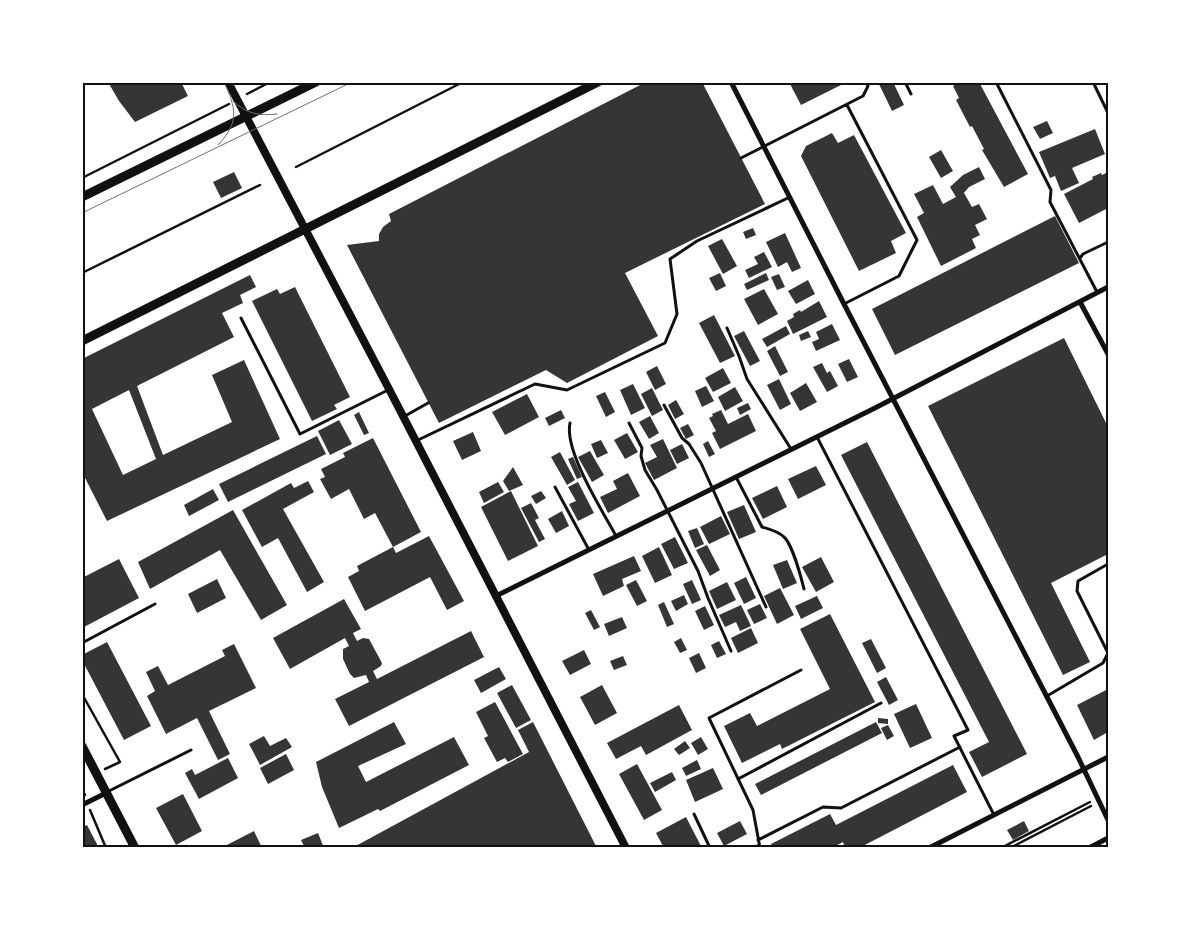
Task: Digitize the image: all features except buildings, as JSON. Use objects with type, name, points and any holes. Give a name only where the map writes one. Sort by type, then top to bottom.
[{"type":"main road","points":[[82,196],[316,82]]},
{"type":"main road","points":[[82,342],[598,82]]},
{"type":"main road","points":[[82,746],[135,848]]},
{"type":"street","points":[[228,82],[626,848]]},
{"type":"street","points":[[732,82],[844,304],[1085,770],[1108,820]]},
{"type":"street","points":[[496,596],[894,398],[1108,287]]},
{"type":"street","points":[[1080,302],[1108,354]]},
{"type":"street","points":[[929,848],[1108,757]]},
{"type":"street","points":[[85,804],[106,792]]},
{"type":"street","points":[[1089,848],[1108,838]]},
{"type":"lane","points":[[741,158],[863,96],[868,86],[866,82]]},
{"type":"lane","points":[[905,82],[911,94]]},
{"type":"lane","points":[[996,82],[1051,190],[1050,202],[1097,293]]},
{"type":"lane","points":[[1093,82],[1108,113]]},
{"type":"lane","points":[[844,304],[899,276],[917,240],[847,105]]},
{"type":"lane","points":[[416,441],[535,384],[567,390],[665,342],[677,314],[670,259],[697,241],[790,198]]},
{"type":"lane","points":[[1080,258],[1083,254],[1108,242]]},
{"type":"lane","points":[[241,318],[300,434],[389,389]]},
{"type":"lane","points":[[726,328],[747,379],[792,449]]},
{"type":"lane","points":[[403,417],[428,403]]},
{"type":"lane","points":[[664,405],[682,438],[689,444],[701,463],[766,607]]},
{"type":"lane","points":[[570,423],[568,432],[575,455],[616,537]]},
{"type":"lane","points":[[629,423],[642,448],[641,456],[645,470],[668,510],[698,571],[732,651]]},
{"type":"lane","points":[[817,436],[968,730],[954,736],[994,815]]},
{"type":"lane","points":[[736,477],[762,527],[773,530],[785,537],[804,589]]},
{"type":"lane","points":[[555,487],[589,550]]},
{"type":"lane","points":[[1047,696],[1103,663],[1108,653],[1077,591],[1078,581],[1108,564]]},
{"type":"lane","points":[[82,643],[154,604]]},
{"type":"lane","points":[[759,844],[753,810],[709,718],[801,670]]},
{"type":"lane","points":[[738,779],[882,703]]},
{"type":"lane","points":[[754,848],[823,807],[841,808],[960,747]]},
{"type":"lane","points":[[106,792],[190,750]]},
{"type":"lane","points":[[694,814],[710,848]]},
{"type":"path","points":[[82,178],[270,82]]},
{"type":"path","points":[[296,166],[463,82]]},
{"type":"path","points":[[82,273],[260,185]]},
{"type":"path","points":[[82,694],[120,762]]},
{"type":"path","points":[[82,789],[85,804],[106,848]]},
{"type":"path","points":[[1000,848],[1099,799]]},
{"type":"path","points":[[1010,848],[1099,799]]},
{"type":"tram line","points":[[218,145],[230,129],[234,115],[224,82]]},
{"type":"tram line","points":[[82,213],[352,82]]},
{"type":"tram line","points":[[233,101],[243,109],[253,113],[264,115],[277,114]]}]
